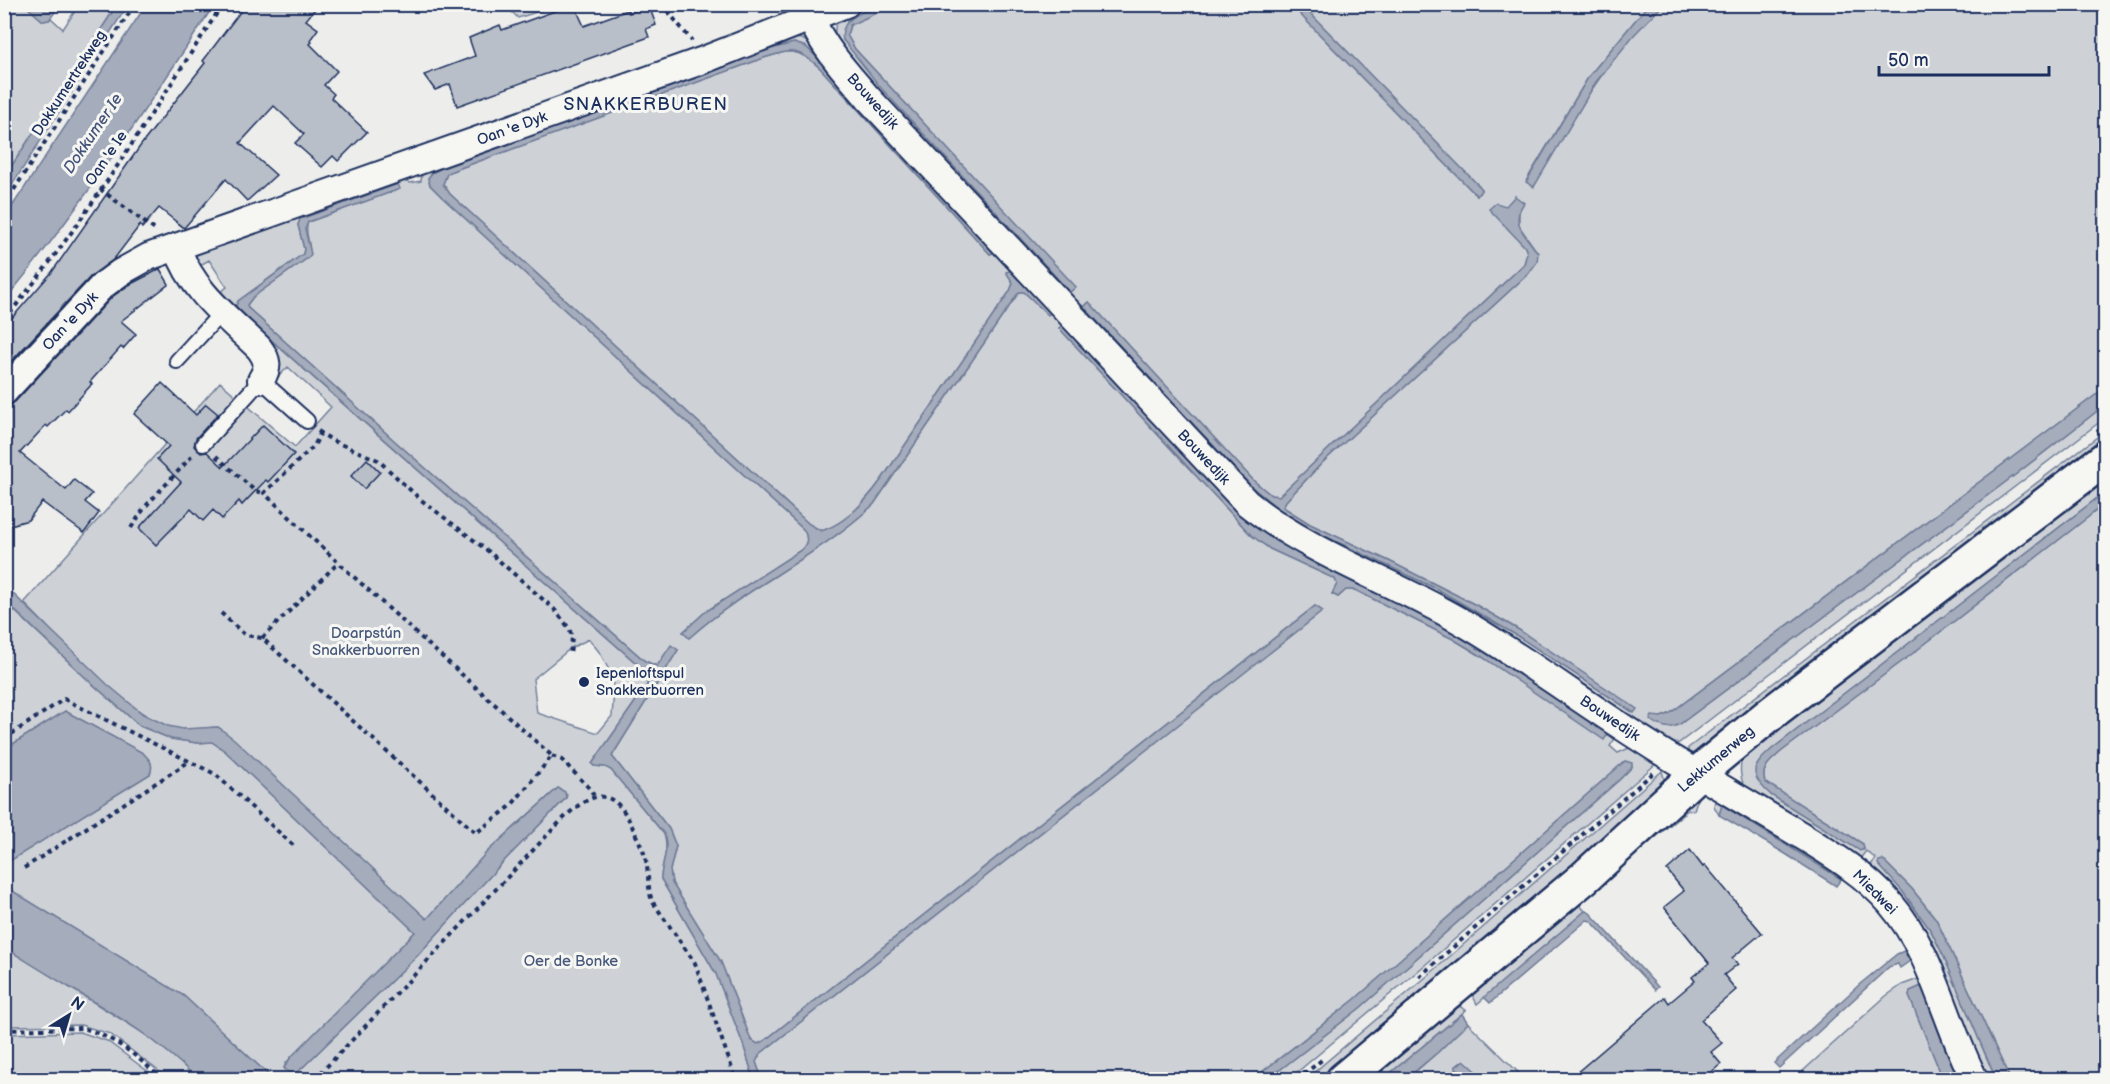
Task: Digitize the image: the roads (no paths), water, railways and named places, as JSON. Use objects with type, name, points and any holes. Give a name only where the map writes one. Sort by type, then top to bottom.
[{"type":"main road","name":"Lekkumerweg","points":[[1343,1080],[1585,878],[1697,774],[1779,707],[2106,458]]},
{"type":"street","name":"Oan 'e Dyk","points":[[4,392],[102,286],[148,257],[701,61],[846,4]]},
{"type":"street","name":"Bouwedijk","points":[[811,19],[819,38],[869,99],[1247,503],[1293,536],[1469,625],[1697,774]]},
{"type":"street","points":[[177,247],[183,264],[194,282],[266,357],[268,365],[261,380]]},
{"type":"street","name":"Miedwei","points":[[1697,774],[1843,861],[1872,885],[1889,903],[1914,936],[1921,950],[1975,1080]]},
{"type":"lane","points":[[177,361],[222,312]]},
{"type":"lane","points":[[203,444],[261,380],[307,420]]},
{"type":"water","points":[[25,5],[50,5],[55,12],[49,20],[43,21]]},
{"type":"water","points":[[117,5],[128,5],[5,196],[5,176]]},
{"type":"water","name":"Dokkumer Ie","points":[[146,5],[214,5],[87,192],[5,300],[5,217]]},
{"type":"water","points":[[881,5],[894,5],[850,25],[847,35],[855,49],[1076,287],[1070,292],[881,88],[843,40],[845,26],[854,16]]},
{"type":"water","points":[[1291,5],[1302,5],[1482,189],[1477,196]]},
{"type":"water","points":[[1648,5],[1663,5],[1633,36],[1596,82],[1534,187],[1526,182],[1589,76]]},
{"type":"water","points":[[794,43],[806,47],[824,64],[998,251],[990,254],[820,68],[805,56],[792,52],[761,59],[452,171],[447,174],[443,184],[450,194],[809,524],[821,531],[848,517],[882,479],[1010,291],[1013,283],[1006,272],[1013,270],[1053,310],[1048,315],[1024,292],[1019,292],[874,504],[829,540],[734,603],[689,638],[683,632],[705,612],[801,550],[807,540],[804,530],[443,198],[430,185],[428,178],[442,168],[759,52]]},
{"type":"water","points":[[398,184],[400,189],[308,222],[305,229],[311,254],[309,257],[253,297],[247,305],[248,308],[397,443],[645,661],[657,666],[671,645],[678,650],[612,756],[669,829],[676,846],[670,870],[672,883],[721,962],[751,1040],[758,1044],[1315,606],[1323,611],[760,1054],[756,1062],[762,1079],[754,1079],[716,974],[661,879],[666,851],[664,834],[611,770],[592,764],[647,685],[648,678],[645,671],[235,308],[238,301],[303,254],[304,249],[298,225],[300,219]]},
{"type":"water","points":[[1515,196],[1524,203],[1518,217],[1521,229],[1538,253],[1537,262],[1529,273],[1322,463],[1283,507],[1310,524],[1476,605],[1519,630],[1637,709],[1634,713],[1516,635],[1437,589],[1308,528],[1283,513],[1252,487],[1084,307],[1089,302],[1254,481],[1271,495],[1279,496],[1524,264],[1527,253],[1525,247],[1489,209],[1496,203],[1506,206]]},
{"type":"water","points":[[1065,323],[1233,505],[1275,541],[1459,633],[1610,731],[1604,740],[1453,639],[1355,590],[1346,590],[1338,597],[1332,594],[1337,584],[1335,579],[1270,549],[1251,535],[1059,328]]},
{"type":"water","points":[[2105,388],[2105,405],[2015,475],[1680,724],[1668,727],[1650,720],[1652,716],[1661,717],[1669,714]]},
{"type":"water","points":[[2105,492],[2105,504],[1768,764],[1764,772],[1765,782],[1863,844],[1864,849],[1860,851],[1771,795],[1764,788],[1756,777],[1756,767],[1772,749]]},
{"type":"water","points":[[4,585],[108,685],[143,714],[168,726],[183,729],[218,727],[234,739],[427,919],[487,852],[558,788],[565,792],[566,798],[503,862],[418,955],[299,1071],[292,1075],[284,1068],[291,1057],[415,932],[225,751],[212,742],[197,743],[171,739],[140,726],[5,601]]},
{"type":"water","points":[[65,711],[143,753],[151,762],[150,774],[5,864],[5,749]]},
{"type":"water","points":[[1625,761],[1632,763],[1632,767],[1619,780],[1360,1008],[1268,1079],[1253,1079],[1354,1000]]},
{"type":"water","points":[[1722,805],[1841,879],[1836,886],[1719,815]]},
{"type":"water","points":[[1883,860],[1912,889],[1936,919],[2010,1079],[1999,1079],[1992,1070],[1931,931],[1903,892],[1878,864]]},
{"type":"water","points":[[4,883],[9,889],[184,996],[273,1079],[197,1079],[176,1059],[129,1024],[5,947]]},
{"type":"water","points":[[1585,911],[1589,912],[1658,987],[1655,990],[1591,921],[1587,920],[1490,1003],[1484,997]]},
{"type":"water","points":[[1904,951],[1910,961],[1900,968],[1898,964],[1889,967],[1779,1068],[1774,1063],[1860,984],[1897,954]]},
{"type":"water","points":[[1922,986],[1959,1079],[1943,1079],[1909,996],[1910,991]]},
{"type":"water","points":[[1462,1014],[1468,1023],[1406,1079],[1383,1079]]},
{"type":"water","points":[[1464,1060],[1485,1079],[1469,1079],[1455,1067]]},
{"type":"place","name":"Iepenloftspul Snakkerbuorren","points":[[584,682]]},
{"type":"district","name":"SNAKKERBUREN","points":[[646,104]]},
{"type":"park label","name":"Doarpstún Snakkerbuorren","points":[[366,642]]},
{"type":"park label","name":"Oer de Bonke","points":[[571,961]]}]
